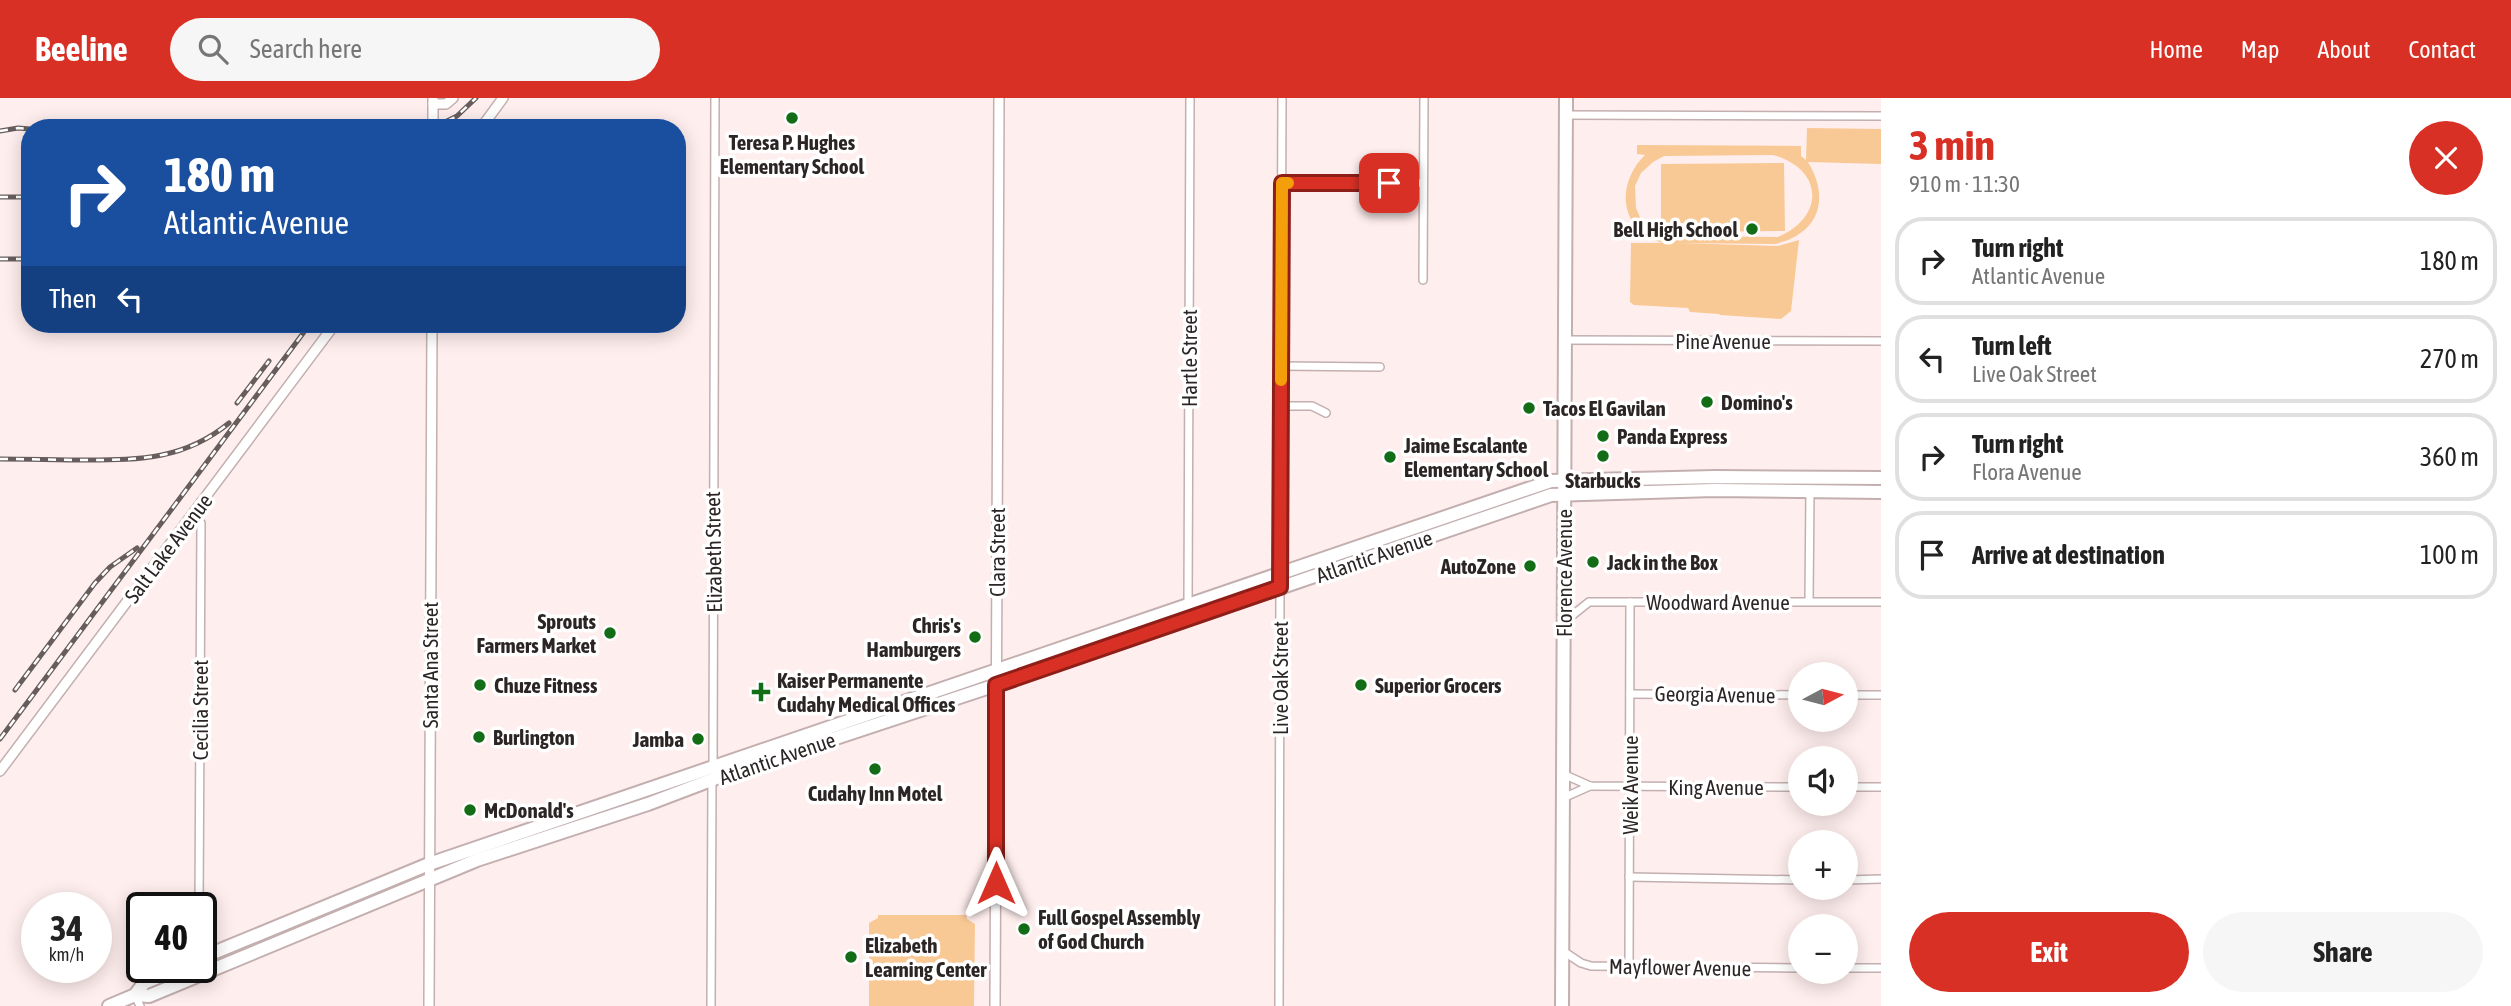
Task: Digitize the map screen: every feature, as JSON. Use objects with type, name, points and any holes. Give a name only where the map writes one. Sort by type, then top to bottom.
[{"type":"main road","name":"Florence Avenue","points":[[1562,1006],[1566,98]]},
{"type":"main road","name":"Atlantic Avenue","points":[[217,967],[429,878],[565,829],[648,804],[713,773],[996,670],[1551,495],[1564,487],[1714,490],[1881,478]]},
{"type":"main road","name":"Atlantic Avenue","points":[[1810,484],[1881,492]]},
{"type":"main road","name":"Atlantic Avenue","points":[[217,949],[429,864],[996,685],[1190,611]]},
{"type":"main road","name":"Atlantic Avenue","points":[[137,1000],[144,983]]},
{"type":"main road","name":"Atlantic Avenue","points":[[109,1006],[137,1000],[179,983]]},
{"type":"street","points":[[433,119],[433,101],[444,104],[453,98]]},
{"type":"street","points":[[488,119],[503,98]]},
{"type":"street","name":"Elizabeth Street","points":[[711,1006],[715,98]]},
{"type":"street","name":"Clara Street","points":[[995,1006],[999,98]]},
{"type":"street","name":"Hartle Street","points":[[1190,98],[1190,611]]},
{"type":"street","name":"Live Oak Street","points":[[1279,1006],[1283,98]]},
{"type":"street","points":[[1423,280],[1424,98]]},
{"type":"street","points":[[1566,115],[1881,116]]},
{"type":"street","points":[[1282,183],[1423,183]]},
{"type":"street","name":"Salt Lake Avenue","points":[[0,771],[328,333]]},
{"type":"street","name":"Santa Ana Street","points":[[429,1006],[432,333]]},
{"type":"street","name":"Pine Avenue","points":[[1565,340],[1881,341]]},
{"type":"street","points":[[1281,366],[1380,367]]},
{"type":"street","points":[[1281,406],[1312,407],[1326,413]]},
{"type":"street","points":[[1809,601],[1810,484]]},
{"type":"street","name":"Cecilia Street","points":[[193,514],[201,523],[199,892]]},
{"type":"street","name":"Woodward Avenue","points":[[1564,623],[1589,602],[1881,602]]},
{"type":"street","name":"Weik Avenue","points":[[1629,967],[1630,602]]},
{"type":"street","name":"Georgia Avenue","points":[[1630,694],[1788,695]]},
{"type":"street","points":[[1858,695],[1881,695]]},
{"type":"street","name":"King Avenue","points":[[1563,774],[1590,786],[1788,787]]},
{"type":"street","name":"King Avenue","points":[[1563,798],[1590,786]]},
{"type":"street","points":[[1858,787],[1881,787]]},
{"type":"street","points":[[1629,877],[1788,880]]},
{"type":"street","points":[[1858,880],[1881,879]]},
{"type":"street","name":"Mayflower Avenue","points":[[1563,951],[1591,966],[1788,968]]},
{"type":"street","points":[[1858,968],[1881,968]]},
{"type":"shaded area","points":[[1807,128],[1881,129],[1881,164],[1808,162],[1819,189],[1819,202],[1810,224],[1790,239],[1775,244],[1676,243],[1778,246],[1799,240],[1791,311],[1781,319],[1690,312],[1688,308],[1634,305],[1630,302],[1631,243],[1662,243],[1637,228],[1627,207],[1627,185],[1637,164],[1645,155],[1637,154],[1637,145],[1801,146],[1801,156],[1806,160]],"holes":[[[1773,155],[1802,171],[1809,182],[1811,206],[1804,218],[1778,237],[1666,236],[1642,222],[1636,208],[1635,186],[1641,173],[1664,156]]]},
{"type":"shaded area","points":[[1784,163],[1785,231],[1661,232],[1661,164]]},
{"type":"shaded area","points":[[878,915],[966,915],[967,919],[975,924],[974,1006],[869,1006],[869,923],[878,918]]},
{"type":"railway","points":[[451,119],[476,98]]},
{"type":"railway","points":[[0,131],[21,128]]},
{"type":"railway","points":[[0,197],[21,197]]},
{"type":"railway","points":[[0,259],[21,259]]},
{"type":"railway","points":[[0,739],[303,333]]},
{"type":"railway","points":[[237,403],[269,361]]},
{"type":"railway","points":[[0,459],[144,458],[179,451],[196,444],[229,423]]},
{"type":"railway","points":[[15,690],[95,583],[110,567],[137,548]]},
{"type":"slow traffic","points":[[1281,380],[1282,183],[1288,183]]},
{"type":"place","name":"Teresa P. Hughes Elementary School","points":[[792,118]]},
{"type":"place","name":"Bell High School","points":[[1752,229]]},
{"type":"place","name":"Domino's","points":[[1707,402]]},
{"type":"place","name":"Tacos El Gavilan","points":[[1529,408]]},
{"type":"place","name":"Panda Express","points":[[1603,436]]},
{"type":"place","name":"Starbucks","points":[[1603,456]]},
{"type":"place","name":"Jaime Escalante Elementary School","points":[[1390,457]]},
{"type":"place","name":"Jack in the Box","points":[[1593,562]]},
{"type":"place","name":"AutoZone","points":[[1530,566]]},
{"type":"place","name":"Sprouts Farmers Market","points":[[610,633]]},
{"type":"place","name":"Chris's Hamburgers","points":[[975,637]]},
{"type":"place","name":"Chuze Fitness","points":[[480,685]]},
{"type":"place","name":"Superior Grocers","points":[[1361,685]]},
{"type":"place","name":"Kaiser Permanente Cudahy Medical Offices","points":[[761,692]]},
{"type":"place","name":"Burlington","points":[[479,737]]},
{"type":"place","name":"Jamba","points":[[698,739]]},
{"type":"place","name":"Cudahy Inn Motel","points":[[875,769]]},
{"type":"place","name":"McDonald's","points":[[470,810]]},
{"type":"place","name":"Full Gospel Assembly of God Church","points":[[1024,929]]},
{"type":"place","name":"Elizabeth Learning Center","points":[[851,957]]},
{"type":"route","points":[[996,883],[996,685],[1280,587],[1282,183],[1389,183]]}]
